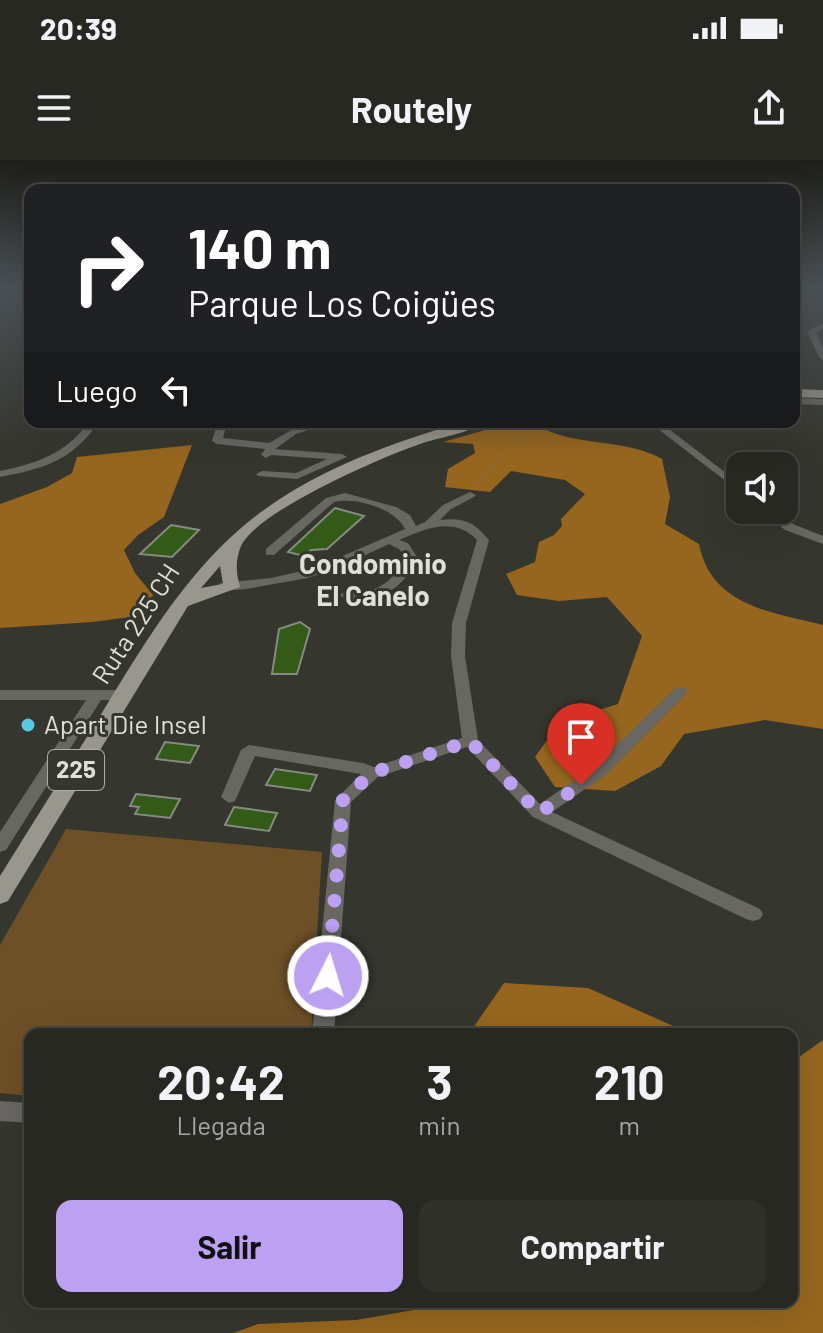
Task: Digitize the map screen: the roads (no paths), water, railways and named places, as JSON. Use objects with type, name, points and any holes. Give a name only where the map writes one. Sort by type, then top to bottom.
[{"type":"main road","points":[[800,393],[823,394]]},
{"type":"main road","name":"Ruta 225 CH","points":[[0,895],[179,604],[239,539],[283,504],[359,461],[459,428]]},
{"type":"main road","points":[[179,604],[202,593],[232,587],[228,560],[239,539]]},
{"type":"street","points":[[800,401],[823,402]]},
{"type":"street","points":[[0,474],[37,467],[64,456],[78,445],[90,428]]},
{"type":"street","points":[[221,428],[217,441],[267,453],[342,457],[297,476],[262,474]]},
{"type":"street","points":[[267,453],[305,428]]},
{"type":"street","points":[[662,428],[726,478]]},
{"type":"street","points":[[191,588],[232,587],[322,571],[431,522],[447,507],[470,495]]},
{"type":"street","points":[[270,552],[330,500],[345,496],[392,509],[406,518],[412,530]]},
{"type":"street","points":[[431,522],[463,524],[479,533],[483,540],[459,623],[458,656],[470,741],[539,813],[753,914]]},
{"type":"street","points":[[785,524],[823,540]]},
{"type":"street","points":[[346,595],[380,594],[395,583],[411,557],[404,546],[389,540]]},
{"type":"street","points":[[539,813],[601,770],[681,691]]},
{"type":"street","points":[[0,695],[122,695]]},
{"type":"street","points":[[0,846],[96,696]]},
{"type":"street","points":[[324,1028],[343,800],[372,773],[470,741]]},
{"type":"street","points":[[229,797],[249,750],[363,768],[372,773]]},
{"type":"street","points":[[0,1111],[24,1113]]},
{"type":"place","name":"Apart Die Insel","points":[[28,725]]},
{"type":"district","name":"Condominio El Canelo","points":[[373,580]]}]
